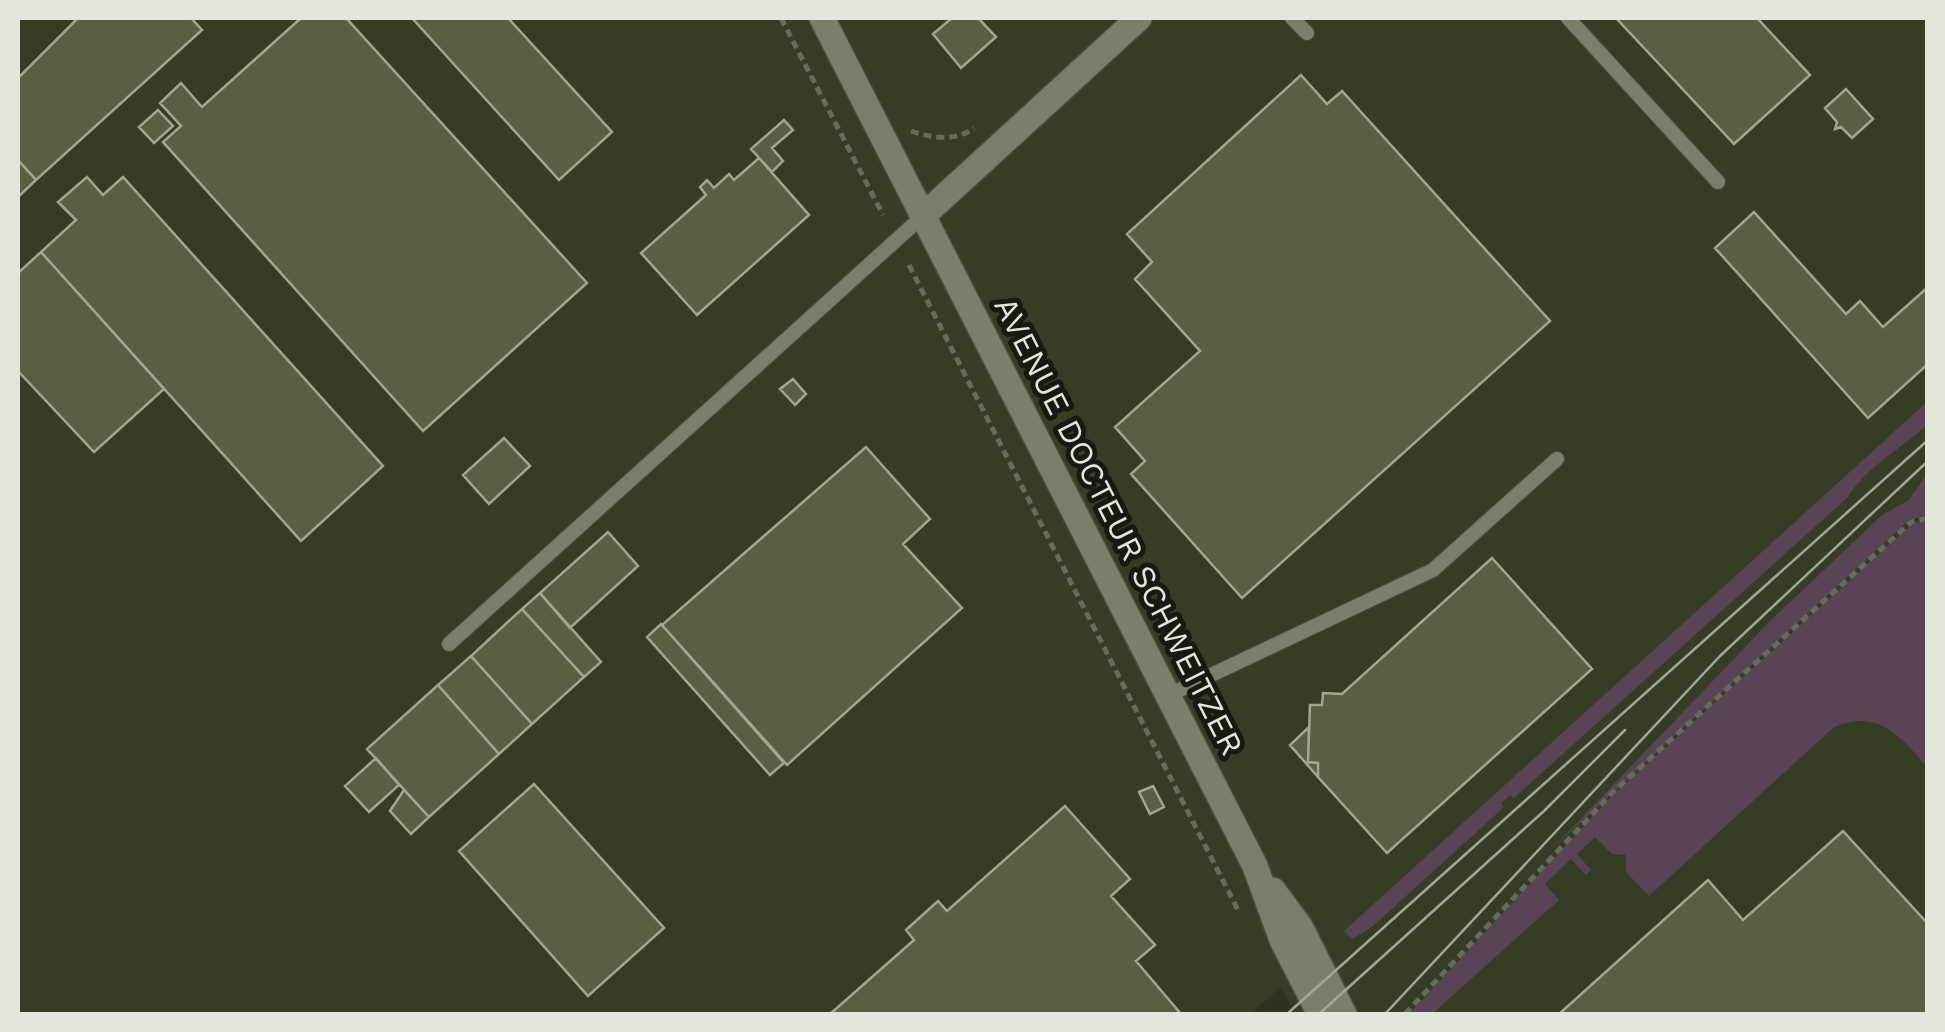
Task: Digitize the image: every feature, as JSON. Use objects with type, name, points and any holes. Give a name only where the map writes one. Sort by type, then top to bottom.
[{"type":"street","name":"AVENUE DOCTEUR SCHWEITZER","points":[[822,18],[1256,866],[1282,940],[1320,1014]]},
{"type":"street","points":[[924,215],[1139,18]]},
{"type":"street","name":"AVENUE DOCTEUR SCHWEITZER","points":[[1256,866],[1301,928],[1344,1014]]},
{"type":"lane","points":[[1292,18],[1307,34]]},
{"type":"lane","points":[[1568,18],[1718,182]]},
{"type":"lane","points":[[449,644],[924,215]]},
{"type":"lane","points":[[1169,695],[1433,570],[1557,460]]},
{"type":"path","points":[[781,18],[883,215]]},
{"type":"path","points":[[911,131],[934,139],[964,135],[978,125]]},
{"type":"path","points":[[908,264],[1248,929]]},
{"type":"path","points":[[1406,1014],[1613,792],[1911,522],[1928,518]]},
{"type":"shaded area","points":[[18,18],[1927,18],[1927,1014],[1295,1014],[1281,987],[1250,1014],[18,1014]]},
{"type":"shaded area","points":[[1927,402],[1927,425],[1874,467],[1848,497],[1514,798],[1510,795],[1501,803],[1504,807],[1372,927],[1352,939],[1344,931]]},
{"type":"shaded area","points":[[1927,474],[1927,515],[1909,520],[1554,847],[1770,621],[1882,515],[1909,500]]},
{"type":"shaded area","points":[[1927,520],[1927,767],[1897,736],[1876,723],[1850,722],[1834,727],[1649,896],[1626,872],[1626,855],[1612,854],[1595,837],[1577,854],[1591,870],[1586,875],[1571,859],[1545,884],[1559,900],[1432,1014],[1409,1014],[1613,795],[1912,524]]},
{"type":"building","points":[[78,18],[191,18],[202,30],[36,180],[18,160],[18,78]]},
{"type":"building","points":[[301,18],[346,18],[587,283],[423,431],[163,142],[181,126],[160,103],[181,83],[202,107]]},
{"type":"building","points":[[412,18],[508,18],[612,132],[559,180]]},
{"type":"building","points":[[952,18],[978,18],[996,37],[961,68],[933,34]]},
{"type":"building","points":[[1616,18],[1757,18],[1810,75],[1734,144]]},
{"type":"building","points":[[1301,75],[1327,104],[1342,91],[1550,321],[1242,598],[1131,474],[1145,461],[1115,427],[1200,351],[1135,279],[1152,262],[1127,234]]},
{"type":"building","points":[[1846,89],[1873,119],[1852,138],[1841,127],[1835,129],[1837,122],[1825,108]]},
{"type":"building","points":[[158,110],[173,126],[154,143],[139,127]]},
{"type":"building","points":[[784,120],[793,130],[772,148],[783,161],[772,172],[751,149]]},
{"type":"building","points":[[759,158],[809,215],[697,315],[641,253],[706,195],[700,187],[707,180],[714,188],[729,174],[734,180]]},
{"type":"building","points":[[18,164],[36,180],[18,197]]},
{"type":"building","points":[[87,177],[103,195],[123,177],[383,466],[301,541],[41,252],[76,220],[58,202]]},
{"type":"building","points":[[1754,212],[1846,314],[1860,301],[1883,327],[1928,287],[1928,364],[1868,418],[1715,248]]},
{"type":"building","points":[[41,252],[164,389],[94,452],[18,371],[18,273]]},
{"type":"building","points":[[793,379],[806,394],[795,405],[780,389]]},
{"type":"building","points":[[504,438],[530,466],[489,504],[463,475]]},
{"type":"building","points":[[866,447],[930,519],[903,544],[962,608],[787,765],[662,625]]},
{"type":"building","points":[[608,532],[638,566],[570,628],[540,593]]},
{"type":"building","points":[[1492,558],[1592,669],[1387,853],[1318,777],[1318,763],[1308,762],[1310,705],[1322,705],[1323,693],[1342,694]]},
{"type":"building","points":[[540,593],[601,662],[584,677],[522,609]]},
{"type":"building","points":[[522,609],[584,677],[532,724],[471,656]]},
{"type":"building","points":[[661,624],[784,763],[770,775],[647,637]]},
{"type":"building","points":[[471,656],[532,724],[499,754],[438,685]]},
{"type":"building","points":[[438,685],[499,754],[429,817],[367,749]]},
{"type":"building","points":[[1309,727],[1308,762],[1318,763],[1318,777],[1290,745]]},
{"type":"building","points":[[376,758],[399,785],[369,812],[345,786]]},
{"type":"building","points":[[534,784],[664,928],[588,996],[459,851]]},
{"type":"building","points":[[1153,786],[1164,807],[1150,814],[1139,792]]},
{"type":"building","points":[[404,790],[429,817],[411,834],[390,811]]},
{"type":"building","points":[[1065,806],[1130,879],[1111,896],[1155,945],[1136,961],[1181,1014],[830,1014],[914,940],[906,930],[938,901],[947,911]]},
{"type":"building","points":[[1843,831],[1928,924],[1928,1014],[1559,1014],[1708,880],[1743,920]]},
{"type":"tram line","points":[[1287,1014],[1928,440]]},
{"type":"tram line","points":[[1385,1014],[1720,656],[1928,461]]},
{"type":"tram line","points":[[1319,1014],[1544,811],[1625,730]]}]
